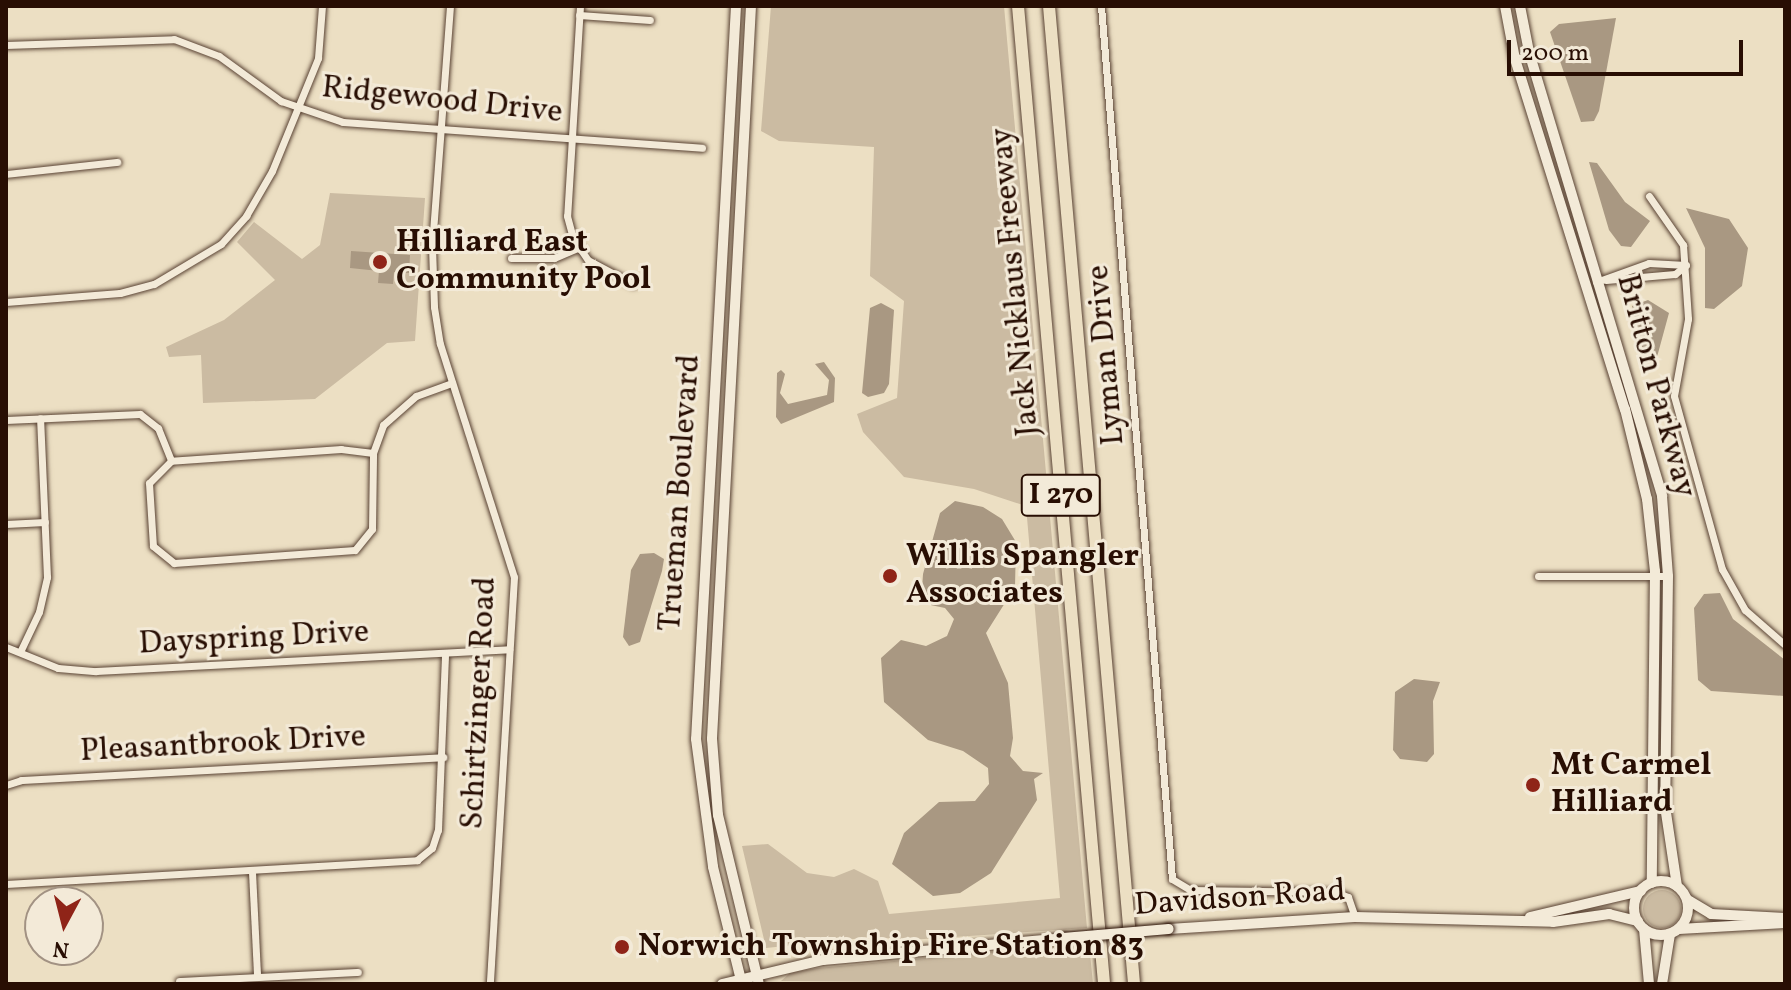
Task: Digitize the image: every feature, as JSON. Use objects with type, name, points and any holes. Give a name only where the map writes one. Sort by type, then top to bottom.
[{"type":"highway","name":"Jack Nicklaus Freeway","points":[[1018,6],[1104,984]]},
{"type":"highway","name":"Jack Nicklaus Freeway","points":[[1049,6],[1134,984]]},
{"type":"main road","name":"Trueman Boulevard","points":[[736,6],[696,724],[703,813],[741,981]]},
{"type":"main road","name":"Trueman Boulevard","points":[[751,6],[712,739],[718,815],[757,979]]},
{"type":"main road","name":"Britton Parkway","points":[[1505,6],[1515,59],[1587,284],[1647,499],[1655,576],[1652,883]]},
{"type":"main road","name":"Britton Parkway","points":[[1520,6],[1529,52],[1662,496],[1668,576],[1665,806],[1677,886]]},
{"type":"main road","points":[[1649,984],[1635,902],[1641,891],[1652,883],[1677,886],[1688,900],[1711,914],[1785,920]]},
{"type":"main road","name":"Davidson Road","points":[[1527,918],[1641,891]]},
{"type":"main road","points":[[1662,984],[1674,932],[1688,916],[1688,900]]},
{"type":"main road","name":"Davidson Road","points":[[722,984],[757,979],[853,956],[1169,929],[1355,917],[1527,918],[1553,922],[1609,914],[1641,925]]},
{"type":"main road","points":[[1641,925],[1674,932],[1785,920]]},
{"type":"street","points":[[6,302],[120,293],[191,266],[246,216],[298,109],[321,45],[322,6]]},
{"type":"street","name":"Schirtzinger Road","points":[[450,6],[431,279],[437,333],[513,567],[490,984]]},
{"type":"street","points":[[580,6],[567,216],[578,248],[599,270],[633,284]]},
{"type":"street","name":"Lyman Drive","points":[[1101,6],[1172,879],[1190,890],[1335,892],[1348,897],[1355,917]]},
{"type":"street","points":[[579,15],[650,20]]},
{"type":"street","name":"Ridgewood Drive","points":[[6,45],[136,36],[187,41],[298,109],[343,122],[702,148]]},
{"type":"street","points":[[6,174],[117,162]]},
{"type":"street","points":[[1649,196],[1676,227],[1686,265],[1688,319],[1674,396],[1722,569],[1745,610],[1785,645]]},
{"type":"street","points":[[511,258],[554,258],[578,248]]},
{"type":"street","points":[[1587,284],[1649,263],[1686,265]]},
{"type":"street","points":[[1600,281],[1675,274],[1686,265]]},
{"type":"street","points":[[373,453],[341,449],[171,461],[149,483],[150,537],[158,554],[174,563],[340,554],[355,550],[369,537],[374,518],[373,453],[383,425],[398,409],[452,383]]},
{"type":"street","points":[[6,420],[140,414],[158,428],[171,461]]},
{"type":"street","points":[[20,652],[45,589],[40,418]]},
{"type":"street","points":[[6,524],[45,522]]},
{"type":"street","points":[[1538,576],[1668,576]]},
{"type":"street","name":"Dayspring Drive","points":[[6,647],[58,668],[96,671],[509,649]]},
{"type":"street","points":[[6,884],[400,864],[427,853],[437,837],[443,757],[445,653]]},
{"type":"street","name":"Pleasantbrook Drive","points":[[6,785],[21,780],[443,757]]},
{"type":"street","points":[[252,872],[257,976]]},
{"type":"street","points":[[179,981],[358,972]]},
{"type":"shaded area","points":[[771,6],[1004,6],[1087,928],[909,940],[873,937],[766,948],[742,846],[768,844],[807,873],[834,877],[854,869],[878,881],[889,914],[1060,898],[1026,506],[974,489],[904,477],[863,432],[857,414],[897,398],[904,301],[870,276],[874,147],[779,141],[761,131]]},
{"type":"shaded area","points":[[1616,18],[1599,111],[1594,121],[1581,122],[1550,32],[1559,24]]},
{"type":"shaded area","points":[[1589,162],[1597,163],[1625,202],[1650,221],[1631,247],[1621,246],[1609,230]]},
{"type":"shaded area","points":[[330,193],[425,198],[415,341],[387,343],[315,399],[203,403],[201,355],[169,357],[166,347],[224,320],[275,280],[237,242],[254,222],[302,259],[320,245]]},
{"type":"shaded area","points":[[1686,208],[1729,219],[1748,248],[1742,286],[1714,309],[1705,308],[1705,248]]},
{"type":"shaded area","name":"Hilliard East Community Pool","points":[[351,251],[410,255],[409,273],[394,272],[393,284],[378,283],[379,271],[350,268]]},
{"type":"shaded area","points":[[1648,300],[1669,313],[1654,368],[1643,351],[1632,306]]},
{"type":"shaded area","points":[[881,303],[894,310],[889,384],[884,393],[868,397],[862,393],[870,308]]},
{"type":"shaded area","points":[[824,362],[835,378],[834,402],[781,424],[776,417],[777,373],[781,370],[785,374],[780,393],[788,404],[827,395],[829,380],[815,364]]},
{"type":"shaded area","points":[[955,501],[983,507],[1002,519],[1016,542],[1015,587],[986,633],[1008,683],[1013,738],[1010,756],[1023,771],[1043,773],[1034,779],[1037,800],[991,873],[960,893],[933,896],[892,864],[904,833],[939,802],[975,801],[989,784],[988,768],[963,751],[928,740],[884,702],[881,658],[901,640],[926,646],[947,636],[954,619],[945,608],[921,603],[923,574],[940,513]]},
{"type":"shaded area","points":[[654,553],[664,559],[662,571],[640,642],[629,646],[623,637],[631,570],[640,554]]},
{"type":"shaded area","points":[[1720,593],[1733,619],[1785,660],[1785,696],[1711,691],[1698,680],[1694,608],[1704,594]]},
{"type":"shaded area","points":[[1414,679],[1440,682],[1433,701],[1434,754],[1427,762],[1400,759],[1393,750],[1395,692]]},
{"type":"shaded area","points":[[1662,890],[1675,896],[1681,909],[1675,922],[1662,928],[1649,922],[1643,909],[1649,896]]},
{"type":"shaded area","points":[[1089,943],[1093,984],[781,981],[790,973],[818,968]]},
{"type":"place","name":"Hilliard East Community Pool","points":[[380,262]]},
{"type":"place","name":"Willis Spangler Associates","points":[[890,576]]},
{"type":"place","name":"Mt Carmel Hilliard","points":[[1533,785]]},
{"type":"place","name":"Norwich Township Fire Station 83","points":[[622,947]]}]
